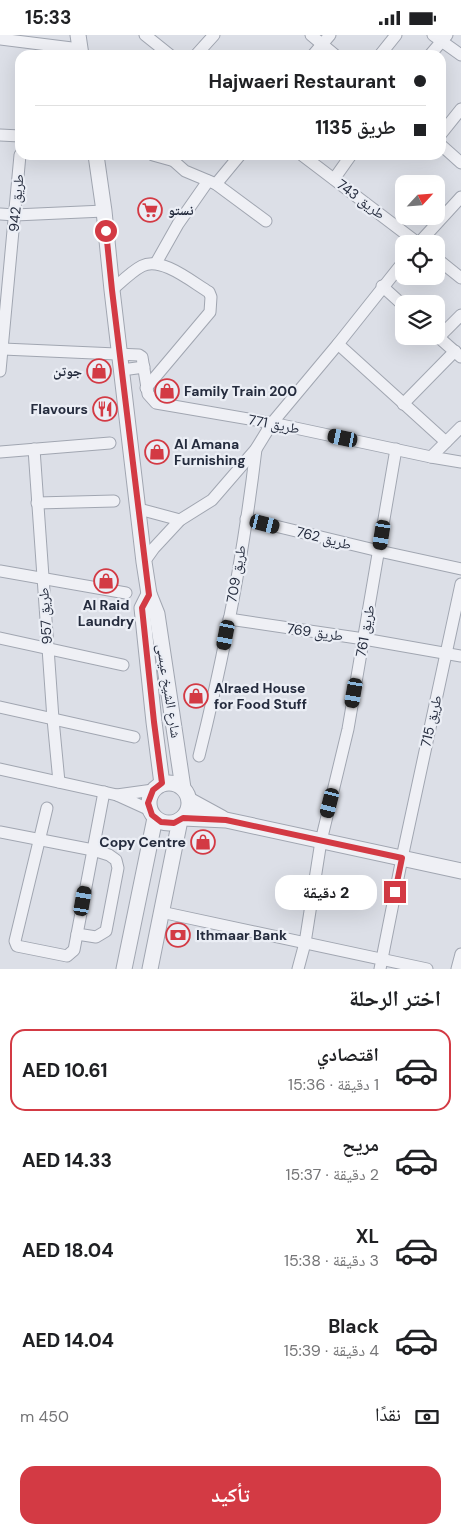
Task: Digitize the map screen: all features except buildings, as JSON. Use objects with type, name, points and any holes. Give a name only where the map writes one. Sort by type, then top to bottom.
[{"type":"street","points":[[145,35],[164,50]]},
{"type":"street","points":[[200,50],[214,35]]},
{"type":"street","points":[[311,35],[328,50]]},
{"type":"street","points":[[318,50],[330,35]]},
{"type":"street","points":[[384,50],[396,35]]},
{"type":"street","points":[[433,50],[441,37],[461,55]]},
{"type":"street","points":[[0,39],[27,43],[80,46]]},
{"type":"street","points":[[26,50],[27,43]]},
{"type":"street","points":[[446,128],[460,111]]},
{"type":"street","points":[[0,135],[15,136]]},
{"type":"street","points":[[446,150],[461,163]]},
{"type":"street","name":"طريق 942","points":[[0,371],[3,349],[5,276],[15,215],[20,160]]},
{"type":"street","name":"شارع الشيخ عيسى","points":[[97,160],[144,562],[149,595],[157,614],[186,794]]},
{"type":"street","points":[[172,160],[184,171],[212,182],[266,221]]},
{"type":"street","points":[[156,263],[178,224],[212,182],[235,160]]},
{"type":"street","name":"طريق 743","points":[[309,160],[407,235]]},
{"type":"street","points":[[334,179],[347,160]]},
{"type":"street","points":[[427,235],[461,197]]},
{"type":"street","points":[[0,213],[15,215],[104,211]]},
{"type":"street","points":[[112,290],[142,266],[152,262],[165,265],[209,292],[210,311],[146,388]]},
{"type":"street","points":[[445,265],[461,278]]},
{"type":"street","name":"طريق 709","points":[[144,562],[154,547],[180,521],[212,500],[256,449],[272,423],[338,344],[395,271]]},
{"type":"street","points":[[382,286],[395,298]]},
{"type":"street","points":[[445,330],[461,315]]},
{"type":"street","points":[[403,404],[458,354],[445,342]]},
{"type":"street","points":[[338,344],[446,442]]},
{"type":"street","points":[[3,349],[139,355],[142,357],[146,388]]},
{"type":"street","points":[[122,370],[144,367]]},
{"type":"street","name":"طريق 771","points":[[146,388],[148,394],[156,403],[272,423],[461,462]]},
{"type":"street","points":[[431,457],[461,427]]},
{"type":"street","points":[[0,452],[110,443]]},
{"type":"street","name":"طريق 957","points":[[34,449],[42,579],[59,782]]},
{"type":"street","name":"طريق 709","points":[[199,756],[214,698],[229,619],[256,449]]},
{"type":"street","name":"طريق 761","points":[[298,969],[321,841],[348,729],[396,449]]},
{"type":"street","points":[[37,503],[114,501]]},
{"type":"street","points":[[139,509],[180,521]]},
{"type":"street","name":"طريق 762","points":[[246,519],[461,569]]},
{"type":"street","points":[[0,571],[126,593]]},
{"type":"street","name":"طريق 715","points":[[382,964],[402,858],[461,584]]},
{"type":"street","name":"شارع الشيخ عيسى","points":[[149,595],[142,608],[154,722],[158,787]]},
{"type":"street","name":"طريق 769","points":[[229,619],[446,652],[461,656]]},
{"type":"street","points":[[0,638],[122,665]]},
{"type":"street","points":[[0,707],[134,737]]},
{"type":"street","points":[[0,769],[117,795],[167,823],[181,819],[226,820],[461,871]]},
{"type":"street","points":[[117,795],[174,783],[186,794],[226,820]]},
{"type":"street","points":[[124,969],[152,814],[150,797],[158,787]]},
{"type":"street","points":[[47,808],[15,941],[17,946],[67,956],[74,950],[104,792]]},
{"type":"street","points":[[150,969],[181,819],[187,813],[186,794]]},
{"type":"street","points":[[0,833],[93,850],[109,855],[116,860],[118,868],[117,877],[106,931],[96,937],[77,934]]},
{"type":"street","points":[[161,912],[304,943],[382,964],[426,969]]},
{"type":"street","points":[[458,969],[461,954]]},
{"type":"place","name":"نستو","points":[[150,210]]},
{"type":"place","name":"جوتن","points":[[99,371]]},
{"type":"place","name":"Family Train 200","points":[[167,391]]},
{"type":"place","name":"Flavours","points":[[105,409]]},
{"type":"place","name":"Al Amana Furnishing","points":[[157,452]]},
{"type":"place","name":"Al Raid Laundry","points":[[106,581]]},
{"type":"place","name":"Alraed House for Food Stuff","points":[[196,696]]},
{"type":"place","name":"Copy Centre","points":[[203,842]]},
{"type":"place","name":"Ithmaar Bank","points":[[178,935]]},
{"type":"route","points":[[106,231],[149,595],[142,608],[162,783],[153,790],[148,803],[152,815],[161,822],[167,823],[174,823],[183,818],[226,820],[402,858],[395,892]]}]
